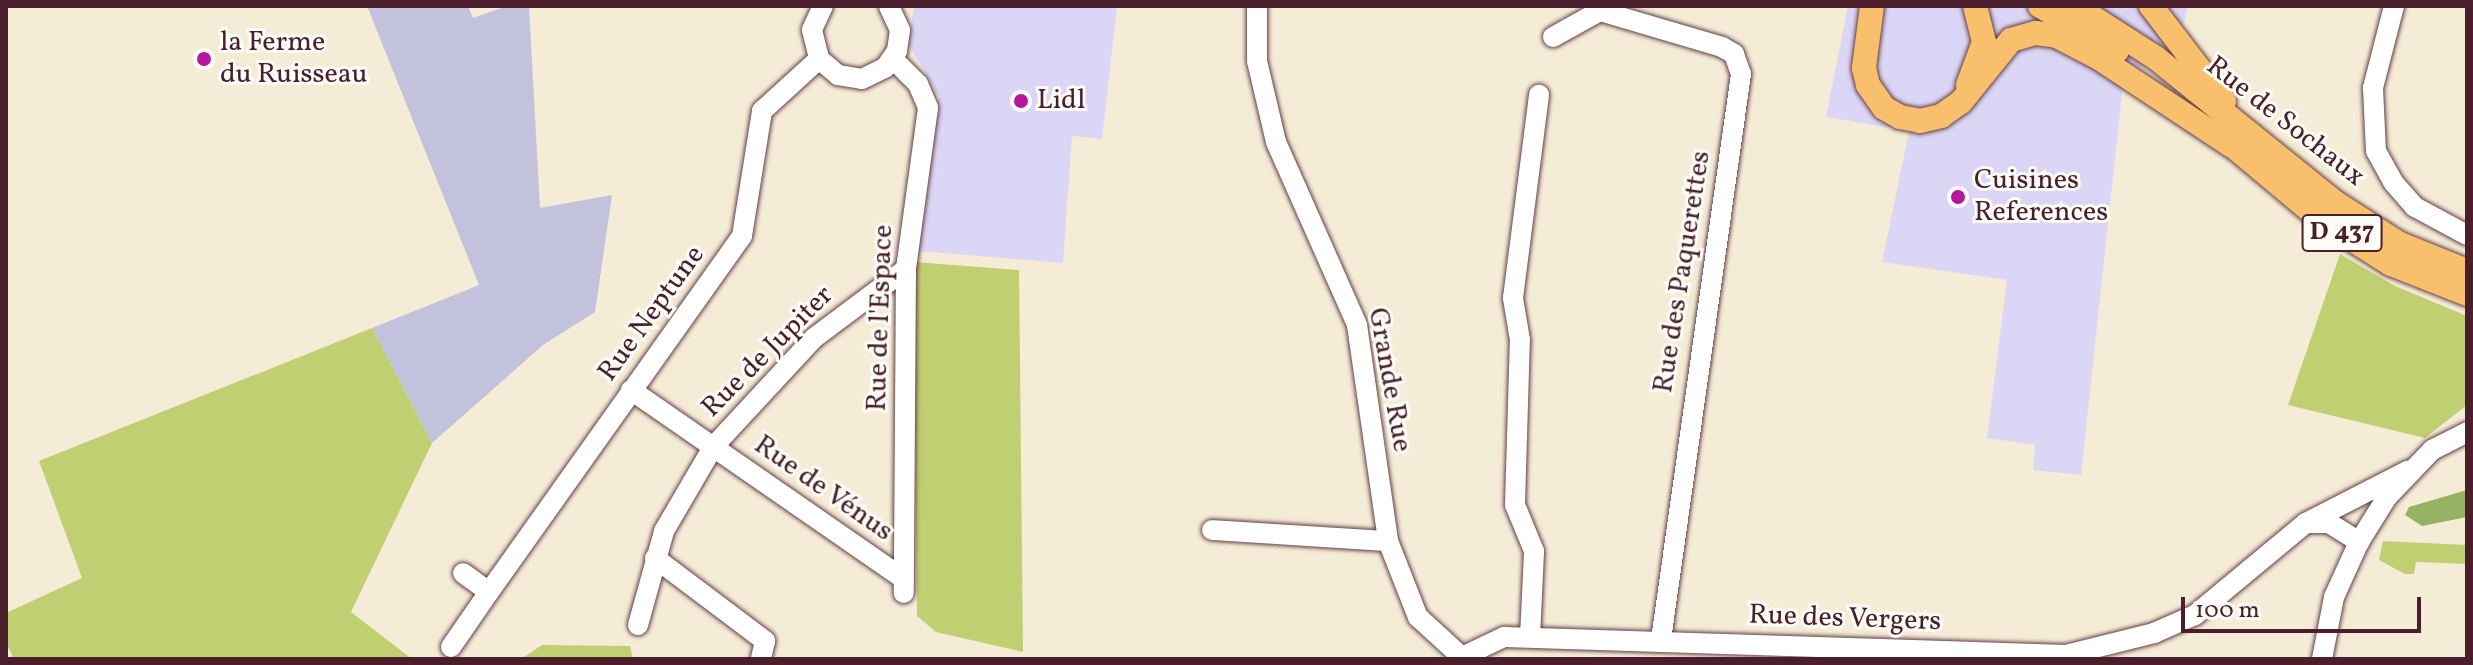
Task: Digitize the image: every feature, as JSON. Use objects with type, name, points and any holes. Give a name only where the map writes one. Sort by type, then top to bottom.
[{"type":"main road","points":[[1872,6],[1864,68],[1884,108],[1920,121],[1941,116],[1961,102],[2011,40],[2022,34],[2057,36],[2243,141]]},
{"type":"main road","points":[[1961,102],[1984,42],[1975,6]]},
{"type":"main road","name":"Rue de Sochaux","points":[[2040,6],[2125,56],[2243,141],[2398,243],[2467,271]]},
{"type":"main road","name":"Rue de Sochaux","points":[[2075,6],[2156,58],[2323,221],[2391,264],[2467,294]]},
{"type":"main road","points":[[2151,6],[2243,141]]},
{"type":"street","points":[[823,6],[812,30],[819,59],[838,75],[862,79],[893,59],[900,30],[892,7]]},
{"type":"street","name":"Grande Rue","points":[[1257,6],[1257,61],[1276,142],[1357,325],[1388,541],[1418,617],[1463,658]]},
{"type":"street","points":[[2394,6],[2373,88],[2376,151],[2393,182],[2415,207],[2467,235]]},
{"type":"street","points":[[1553,37],[1601,9]]},
{"type":"street","name":"Rue des Paquerettes","points":[[1601,9],[1722,47],[1734,54],[1741,74],[1661,640]]},
{"type":"street","name":"Rue Neptune","points":[[451,647],[742,236],[762,111],[819,59]]},
{"type":"street","name":"Rue de l'Espace","points":[[893,59],[918,84],[928,108],[906,269],[904,586]]},
{"type":"street","points":[[1530,637],[1534,551],[1515,505],[1520,340],[1513,298],[1539,95]]},
{"type":"street","name":"Rue de Jupiter","points":[[638,625],[664,531],[713,447],[814,338],[906,269]]},
{"type":"street","name":"Rue de Vénus","points":[[631,390],[904,586]]},
{"type":"street","points":[[2322,659],[2334,597],[2364,533],[2407,471],[2432,450],[2467,432]]},
{"type":"street","name":"Rue des Vergers","points":[[1463,658],[1486,642],[1530,637],[1621,650],[1661,640],[1752,651],[2066,655],[2154,633],[2195,615],[2306,523],[2407,471]]},
{"type":"street","points":[[2332,508],[2356,513],[2364,533]]},
{"type":"street","points":[[2306,523],[2329,523],[2364,533]]},
{"type":"street","points":[[1212,530],[1388,541]]},
{"type":"street","points":[[655,558],[765,641],[761,659]]},
{"type":"street","points":[[463,573],[489,592]]},
{"type":"shaded area","points":[[367,6],[468,6],[473,18],[507,6],[529,6],[540,208],[612,195],[595,312],[543,345],[432,443],[372,328],[479,285]]},
{"type":"shaded area","points":[[914,6],[1117,6],[1102,139],[1072,136],[1063,263],[918,251],[939,97],[908,43]]},
{"type":"shaded area","points":[[1848,6],[2188,6],[2183,25],[2123,84],[2081,475],[2033,470],[2035,445],[1987,438],[2007,280],[1882,262],[1909,131],[1826,117]]},
{"type":"green space","points":[[2340,254],[2395,286],[2467,316],[2467,405],[2425,438],[2288,405]]},
{"type":"green space","points":[[914,262],[1019,270],[1023,652],[936,632],[917,616]]},
{"type":"green space","points":[[372,328],[432,443],[351,612],[412,659],[14,659],[6,643],[6,613],[82,578],[39,461]]},
{"type":"green space","points":[[2467,490],[2467,517],[2422,526],[2405,515],[2409,507]]},
{"type":"green space","points":[[2383,541],[2467,545],[2467,564],[2416,562],[2414,574],[2405,574],[2379,560]]},
{"type":"green space","points":[[542,645],[630,646],[633,659],[521,659]]},
{"type":"place","name":"la Ferme du Ruisseau","points":[[204,59]]},
{"type":"place","name":"Lidl","points":[[1021,101]]},
{"type":"place","name":"Cuisines References","points":[[1958,197]]}]
